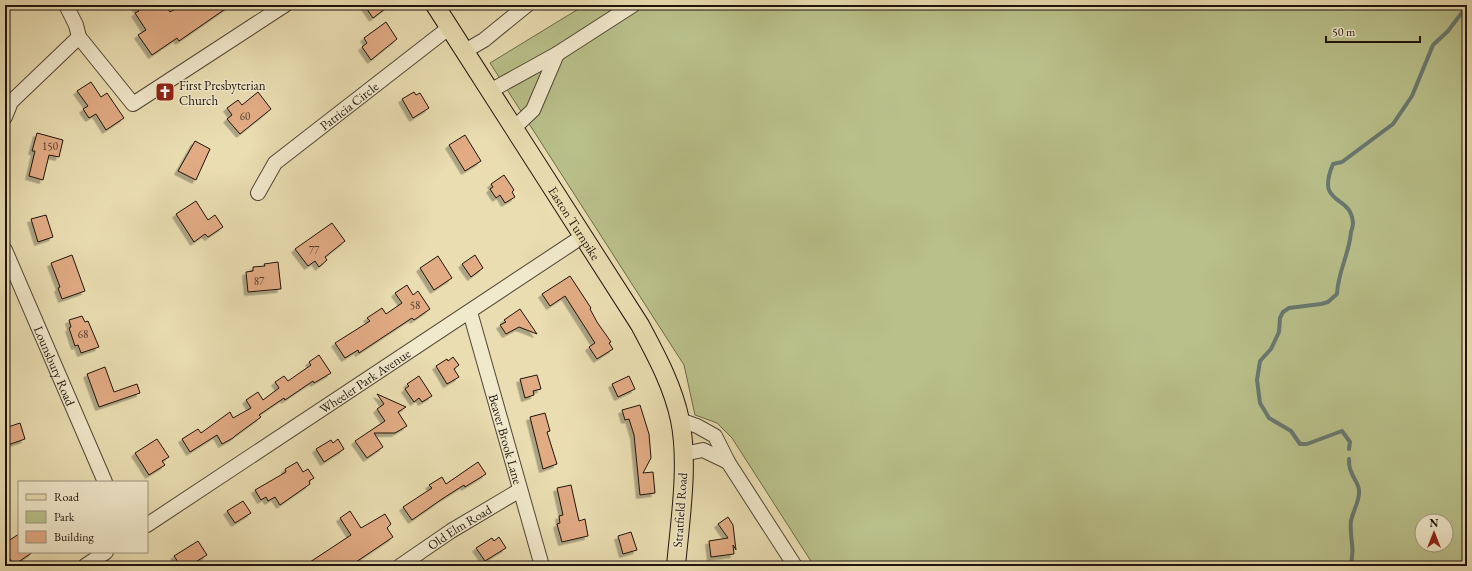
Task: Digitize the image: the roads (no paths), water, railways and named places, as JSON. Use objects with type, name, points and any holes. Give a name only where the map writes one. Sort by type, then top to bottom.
[{"type":"main road","name":"Easton Turnpike","points":[[435,5],[640,325],[665,374],[680,420],[683,454]]},
{"type":"main road","name":"Stratfield Road","points":[[676,566],[682,505],[683,454]]},
{"type":"street","points":[[66,5],[76,25],[79,37],[133,104],[285,5]]},
{"type":"street","points":[[465,51],[484,40],[527,5]]},
{"type":"street","points":[[490,91],[556,54],[634,5]]},
{"type":"street","name":"Patricia Circle","points":[[258,193],[275,163],[450,27]]},
{"type":"street","points":[[5,117],[11,102],[79,37]]},
{"type":"street","points":[[514,128],[533,110],[556,54]]},
{"type":"street","name":"Wheeler Park Avenue","points":[[148,524],[583,236]]},
{"type":"street","name":"Lounsbury Road","points":[[5,250],[105,481]]},
{"type":"street","name":"Beaver Brook Lane","points":[[470,312],[542,566]]},
{"type":"street","points":[[680,420],[698,426],[715,436],[728,462],[795,566]]},
{"type":"street","points":[[683,454],[703,450],[728,462]]},
{"type":"street","name":"Old Elm Road","points":[[400,566],[451,531],[520,490]]},
{"type":"street","points":[[85,566],[104,553]]},
{"type":"waterway","points":[[1349,449],[1350,442],[1342,431],[1307,444],[1300,444],[1291,431],[1269,418],[1260,403],[1257,380],[1260,361],[1271,349],[1279,332],[1280,318],[1283,312],[1289,308],[1328,302],[1337,294],[1339,278],[1348,248],[1353,223],[1351,214],[1346,207],[1331,194],[1328,187],[1333,164],[1342,162],[1393,124],[1412,96],[1433,45],[1448,31],[1467,6]]},
{"type":"waterway","points":[[1349,459],[1350,468],[1359,491],[1351,521],[1352,560],[1350,566]]},
{"type":"place","name":"First Presbyterian Church","points":[[165,92]]}]
